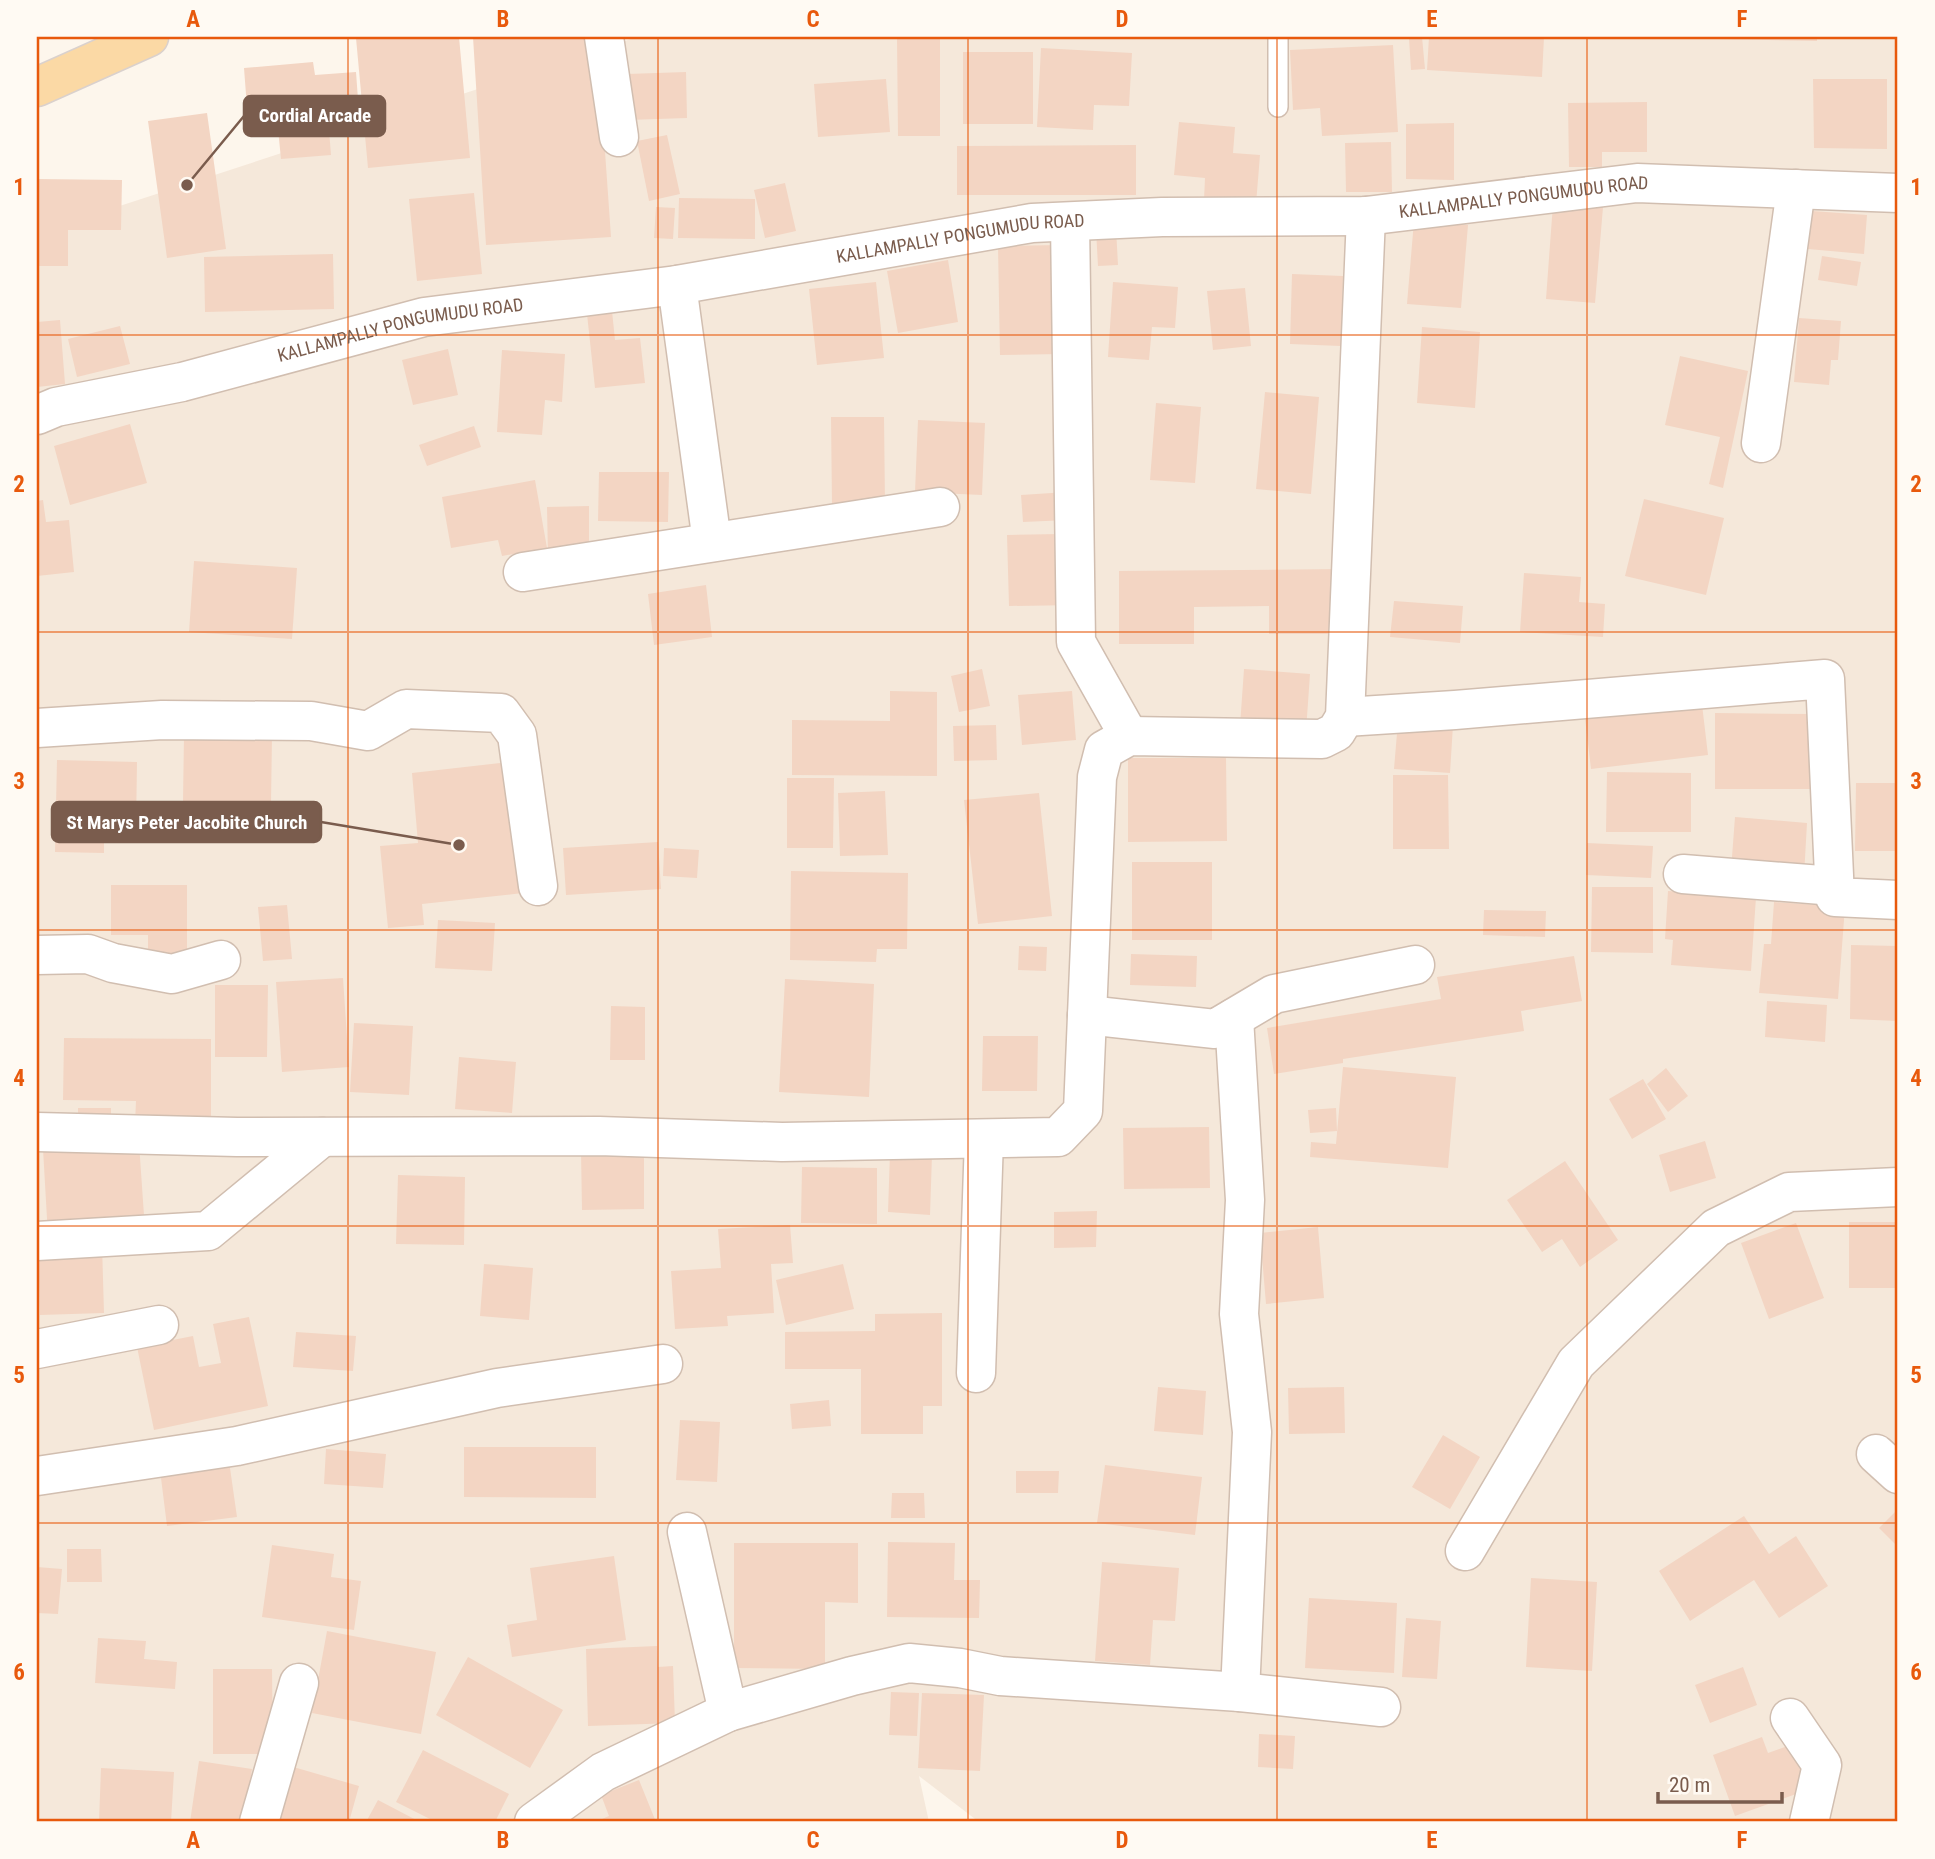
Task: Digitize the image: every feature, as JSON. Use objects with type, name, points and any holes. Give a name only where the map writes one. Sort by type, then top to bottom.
[{"type":"main road","points":[[37,87],[149,37]]},
{"type":"street","points":[[604,37],[619,137]]},
{"type":"street","name":"KALLAMPALLY PONGUMUDU ROAD","points":[[37,415],[56,407],[182,382],[424,317],[677,285],[1032,223],[1162,217],[1366,216],[1637,183],[1898,193]]},
{"type":"street","points":[[1761,443],[1797,189]]},
{"type":"street","points":[[37,1132],[237,1137],[598,1136],[782,1142],[1058,1137],[1083,1111],[1097,777],[1104,750],[1129,736],[1322,739],[1336,732],[1345,717],[1366,216]]},
{"type":"street","points":[[1070,222],[1076,642],[1129,736]]},
{"type":"street","points":[[677,285],[712,541]]},
{"type":"street","points":[[523,572],[940,507]]},
{"type":"street","points":[[1345,717],[1825,679],[1835,897],[1898,900]]},
{"type":"street","points":[[37,728],[162,720],[311,721],[368,731],[406,709],[501,713],[517,735],[538,886]]},
{"type":"street","points":[[1683,874],[1834,886]]},
{"type":"street","points":[[37,955],[88,954],[113,963],[172,974],[221,960]]},
{"type":"street","points":[[1087,1015],[1215,1029],[1274,994],[1415,965]]},
{"type":"street","points":[[1234,1018],[1245,1200],[1238,1314],[1252,1432],[1240,1692]]},
{"type":"street","points":[[37,1241],[208,1231],[322,1137]]},
{"type":"street","points":[[976,1373],[984,1139]]},
{"type":"street","points":[[1465,1551],[1576,1363],[1716,1228],[1789,1192],[1898,1187]]},
{"type":"street","points":[[37,1349],[159,1325]]},
{"type":"street","points":[[37,1476],[237,1446],[497,1388],[663,1364]]},
{"type":"street","points":[[687,1532],[728,1712]]},
{"type":"street","points":[[534,1822],[603,1772],[728,1712],[852,1676],[909,1663],[960,1668],[1000,1676],[1240,1692],[1381,1707]]},
{"type":"street","points":[[260,1822],[299,1683]]},
{"type":"street","points":[[1790,1718],[1822,1765],[1809,1822]]},
{"type":"lane","points":[[1278,37],[1278,107]]},
{"type":"shaded area","points":[[637,37],[1898,37],[1898,1822],[979,1822],[919,1776],[929,1822],[37,1822],[37,233]]},
{"type":"building","points":[[459,37],[470,158],[368,168],[356,38]]},
{"type":"building","points":[[473,37],[597,37],[611,237],[486,245]]},
{"type":"building","points":[[897,37],[940,37],[940,136],[898,136]]},
{"type":"building","points":[[1422,37],[1425,69],[1411,70],[1409,38]]},
{"type":"building","points":[[1429,37],[1544,37],[1542,77],[1427,70]]},
{"type":"building","points":[[1817,37],[1817,41],[1718,39]]},
{"type":"building","points":[[1393,45],[1398,132],[1322,136],[1320,108],[1293,110],[1290,50]]},
{"type":"building","points":[[1041,48],[1132,53],[1129,106],[1094,105],[1093,130],[1037,127]]},
{"type":"building","points":[[963,52],[1033,52],[1033,124],[963,124]]},
{"type":"building","points":[[313,62],[315,75],[356,72],[360,127],[329,130],[331,155],[281,159],[277,119],[248,121],[244,68]]},
{"type":"building","points":[[686,72],[687,118],[628,120],[627,74]]},
{"type":"building","points":[[886,79],[890,132],[818,137],[814,84]]},
{"type":"building","points":[[1813,79],[1887,79],[1887,149],[1814,148]]},
{"type":"building","points":[[1647,102],[1647,152],[1602,152],[1602,167],[1569,167],[1568,103]]},
{"type":"building","points":[[207,113],[226,249],[167,258],[148,121]]},
{"type":"building","points":[[1179,122],[1235,127],[1233,153],[1260,155],[1256,204],[1204,200],[1205,178],[1174,175]]},
{"type":"building","points":[[1454,123],[1454,180],[1406,179],[1406,124]]},
{"type":"building","points":[[667,135],[680,194],[649,201],[637,141]]},
{"type":"building","points":[[1391,142],[1392,192],[1346,192],[1345,143]]},
{"type":"building","points":[[1136,145],[1136,195],[957,195],[957,146]]},
{"type":"building","points":[[37,179],[122,180],[121,230],[68,230],[68,266],[37,266]]},
{"type":"building","points":[[785,183],[796,231],[765,238],[754,190]]},
{"type":"building","points":[[474,193],[482,274],[417,281],[409,199]]},
{"type":"building","points":[[679,198],[755,199],[755,239],[678,238]]},
{"type":"building","points":[[1553,204],[1603,207],[1595,303],[1546,299]]},
{"type":"building","points":[[656,207],[675,208],[673,239],[654,238]]},
{"type":"building","points":[[1812,211],[1867,215],[1864,254],[1808,249]]},
{"type":"building","points":[[1414,221],[1468,225],[1461,308],[1407,304]]},
{"type":"building","points":[[1116,228],[1118,265],[1098,266],[1096,230]]},
{"type":"building","points":[[1061,245],[1062,354],[1000,355],[998,246]]},
{"type":"building","points":[[333,254],[334,309],[205,312],[204,257]]},
{"type":"building","points":[[1822,256],[1861,262],[1857,286],[1818,280]]},
{"type":"building","points":[[948,260],[958,322],[898,333],[887,271]]},
{"type":"building","points":[[1292,274],[1343,276],[1341,346],[1290,344]]},
{"type":"building","points":[[876,282],[884,358],[817,365],[809,289]]},
{"type":"building","points":[[1113,282],[1178,287],[1175,328],[1152,327],[1149,360],[1108,357]]},
{"type":"building","points":[[1245,288],[1251,346],[1213,350],[1207,291]]},
{"type":"building","points":[[612,311],[615,340],[640,338],[645,383],[595,388],[587,314]]},
{"type":"building","points":[[1799,318],[1841,321],[1838,360],[1831,360],[1829,385],[1794,382]]},
{"type":"building","points":[[60,320],[65,384],[37,387],[37,322]]},
{"type":"building","points":[[120,326],[130,364],[77,377],[68,339]]},
{"type":"building","points":[[1422,327],[1480,332],[1475,408],[1417,403]]},
{"type":"building","points":[[448,349],[458,395],[413,405],[402,360]]},
{"type":"building","points":[[502,350],[565,354],[562,402],[545,400],[542,435],[497,432]]},
{"type":"building","points":[[1680,356],[1748,371],[1723,488],[1709,484],[1720,437],[1665,425]]},
{"type":"building","points":[[1265,392],[1319,397],[1311,494],[1256,489]]},
{"type":"building","points":[[1156,403],[1201,407],[1195,483],[1150,480]]},
{"type":"building","points":[[831,417],[884,417],[885,505],[832,506]]},
{"type":"building","points":[[918,420],[985,423],[982,495],[915,492]]},
{"type":"building","points":[[130,424],[147,483],[70,505],[54,446]]},
{"type":"building","points":[[474,426],[481,447],[427,466],[419,445]]},
{"type":"building","points":[[599,472],[669,472],[668,522],[598,521]]},
{"type":"building","points":[[535,480],[547,548],[502,556],[498,540],[451,548],[442,497]]},
{"type":"building","points":[[1067,492],[1068,520],[1023,522],[1021,495]]},
{"type":"building","points":[[1644,499],[1724,518],[1706,595],[1625,576]]},
{"type":"building","points":[[43,500],[46,522],[69,520],[74,572],[37,576],[37,501]]},
{"type":"building","points":[[589,506],[589,555],[548,556],[547,507]]},
{"type":"building","points":[[1060,534],[1076,605],[1009,606],[1007,535]]},
{"type":"building","points":[[194,561],[297,568],[292,639],[189,632]]},
{"type":"building","points":[[1342,569],[1342,634],[1269,634],[1269,606],[1194,607],[1194,644],[1119,644],[1119,571]]},
{"type":"building","points":[[1524,573],[1581,577],[1579,602],[1605,604],[1603,637],[1520,632]]},
{"type":"building","points":[[706,585],[712,637],[654,645],[648,594]]},
{"type":"building","points":[[1394,601],[1463,606],[1460,643],[1390,637]]},
{"type":"building","points":[[982,669],[990,706],[959,712],[951,676]]},
{"type":"building","points":[[1244,669],[1310,674],[1306,731],[1240,726]]},
{"type":"building","points":[[890,691],[937,692],[937,776],[792,775],[792,720],[890,721]]},
{"type":"building","points":[[1072,691],[1076,740],[1022,745],[1018,695]]},
{"type":"building","points":[[1701,696],[1708,755],[1591,769],[1584,709]]},
{"type":"building","points":[[1715,713],[1811,714],[1810,789],[1715,789]]},
{"type":"building","points":[[1398,721],[1453,725],[1450,773],[1394,769]]},
{"type":"building","points":[[996,725],[997,760],[954,761],[953,726]]},
{"type":"building","points":[[184,735],[272,736],[271,803],[183,802]]},
{"type":"building","points":[[1128,758],[1226,758],[1227,841],[1128,842]]},
{"type":"building","points":[[57,760],[137,762],[136,828],[104,828],[104,853],[55,852]]},
{"type":"building","points":[[509,762],[523,893],[422,904],[424,925],[388,928],[380,846],[418,843],[412,773]]},
{"type":"building","points":[[1607,772],[1691,773],[1691,832],[1606,832]]},
{"type":"building","points":[[1393,775],[1448,775],[1449,849],[1393,849]]},
{"type":"building","points":[[787,778],[834,778],[833,848],[787,848]]},
{"type":"building","points":[[1856,783],[1898,783],[1898,851],[1855,851]]},
{"type":"building","points":[[885,791],[888,855],[840,856],[838,793]]},
{"type":"building","points":[[1039,793],[1052,916],[978,924],[964,800]]},
{"type":"building","points":[[1735,817],[1807,823],[1804,876],[1731,870]]},
{"type":"building","points":[[658,842],[661,889],[566,895],[563,848]]},
{"type":"building","points":[[1587,843],[1653,846],[1651,878],[1586,875]]},
{"type":"building","points":[[664,848],[699,850],[697,878],[663,876]]},
{"type":"building","points":[[1132,862],[1212,862],[1212,940],[1132,940]]},
{"type":"building","points":[[791,871],[908,873],[907,949],[877,949],[876,962],[790,960]]},
{"type":"building","points":[[111,885],[187,885],[187,954],[148,954],[148,935],[111,935]]},
{"type":"building","points":[[1592,887],[1653,887],[1653,953],[1591,952]]},
{"type":"building","points":[[1668,891],[1756,897],[1751,971],[1671,965],[1673,940],[1665,939]]},
{"type":"building","points":[[1774,902],[1845,907],[1838,999],[1759,993],[1764,944],[1771,944]]},
{"type":"building","points":[[287,905],[292,959],[263,961],[258,907]]},
{"type":"building","points":[[1484,910],[1546,911],[1545,937],[1483,935]]},
{"type":"building","points":[[438,920],[495,923],[492,971],[435,968]]},
{"type":"building","points":[[1851,945],[1898,946],[1898,1021],[1850,1019]]},
{"type":"building","points":[[1019,946],[1047,947],[1046,971],[1018,970]]},
{"type":"building","points":[[1131,954],[1197,956],[1196,987],[1130,985]]},
{"type":"building","points":[[1574,956],[1582,1001],[1521,1011],[1524,1031],[1343,1059],[1343,1063],[1274,1074],[1267,1028],[1441,999],[1437,977]]},
{"type":"building","points":[[343,978],[349,1067],[282,1072],[276,982]]},
{"type":"building","points":[[785,979],[874,984],[869,1097],[779,1092]]},
{"type":"building","points":[[215,985],[268,985],[267,1057],[215,1057]]},
{"type":"building","points":[[1767,1001],[1827,1005],[1825,1042],[1765,1037]]},
{"type":"building","points":[[611,1006],[645,1007],[645,1060],[610,1060]]},
{"type":"building","points":[[354,1023],[413,1026],[409,1095],[350,1092]]},
{"type":"building","points":[[983,1036],[1038,1036],[1037,1091],[982,1091]]},
{"type":"building","points":[[64,1038],[211,1039],[211,1124],[135,1123],[136,1101],[63,1100]]},
{"type":"building","points":[[459,1057],[516,1062],[512,1113],[455,1109]]},
{"type":"building","points":[[1343,1067],[1456,1077],[1448,1168],[1310,1157],[1311,1142],[1336,1144]]},
{"type":"building","points":[[1666,1068],[1688,1096],[1668,1112],[1647,1084]]},
{"type":"building","points":[[1643,1079],[1666,1119],[1632,1139],[1609,1099]]},
{"type":"building","points":[[78,1108],[111,1108],[111,1127],[78,1128]]},
{"type":"building","points":[[1336,1108],[1337,1131],[1310,1133],[1308,1110]]},
{"type":"building","points":[[1209,1127],[1210,1188],[1124,1189],[1123,1128]]},
{"type":"building","points":[[1705,1141],[1716,1178],[1670,1192],[1659,1155]]},
{"type":"building","points":[[139,1143],[145,1230],[48,1236],[43,1149]]},
{"type":"building","points":[[644,1150],[644,1209],[582,1210],[581,1151]]},
{"type":"building","points":[[890,1153],[932,1155],[930,1215],[888,1212]]},
{"type":"building","points":[[1565,1161],[1618,1240],[1580,1267],[1562,1239],[1542,1252],[1507,1200]]},
{"type":"building","points":[[802,1167],[877,1168],[877,1224],[801,1223]]},
{"type":"building","points":[[398,1175],[465,1177],[464,1245],[396,1244]]},
{"type":"building","points":[[1097,1211],[1096,1247],[1054,1248],[1054,1212]]},
{"type":"building","points":[[1849,1222],[1898,1222],[1898,1288],[1849,1288]]},
{"type":"building","points":[[1796,1223],[1824,1298],[1769,1319],[1741,1243]]},
{"type":"building","points":[[790,1225],[793,1263],[771,1264],[774,1313],[727,1316],[728,1326],[675,1329],[671,1271],[721,1268],[718,1229]]},
{"type":"building","points":[[1318,1227],[1324,1298],[1266,1304],[1260,1233]]},
{"type":"building","points":[[102,1244],[104,1313],[40,1315],[38,1245]]},
{"type":"building","points":[[484,1264],[533,1268],[529,1320],[480,1316]]},
{"type":"building","points":[[843,1264],[854,1309],[786,1325],[776,1280]]},
{"type":"building","points":[[942,1313],[942,1406],[923,1406],[923,1434],[861,1434],[861,1369],[785,1369],[785,1332],[875,1331],[875,1314]]},
{"type":"building","points":[[249,1317],[268,1406],[154,1430],[137,1347],[193,1336],[199,1367],[221,1363],[213,1324]]},
{"type":"building","points":[[296,1332],[356,1336],[353,1371],[293,1367]]},
{"type":"building","points":[[1158,1387],[1206,1391],[1203,1435],[1154,1431]]},
{"type":"building","points":[[1344,1387],[1345,1433],[1289,1434],[1288,1388]]},
{"type":"building","points":[[829,1400],[831,1426],[792,1429],[790,1404]]},
{"type":"building","points":[[680,1420],[720,1422],[717,1482],[676,1480]]},
{"type":"building","points":[[1443,1435],[1480,1457],[1450,1509],[1412,1487]]},
{"type":"building","points":[[464,1447],[596,1447],[596,1498],[464,1497]]},
{"type":"building","points":[[326,1449],[386,1454],[383,1488],[324,1484]]},
{"type":"building","points":[[229,1461],[237,1517],[167,1526],[160,1470]]},
{"type":"building","points":[[1105,1465],[1202,1477],[1195,1535],[1097,1523]]},
{"type":"building","points":[[1016,1471],[1059,1471],[1058,1493],[1016,1493]]},
{"type":"building","points":[[892,1493],[924,1493],[925,1518],[891,1518]]},
{"type":"building","points":[[1898,1509],[1898,1547],[1879,1528]]},
{"type":"building","points":[[1744,1516],[1769,1554],[1796,1536],[1828,1586],[1779,1618],[1754,1580],[1690,1621],[1659,1571]]},
{"type":"building","points":[[888,1542],[955,1543],[954,1580],[980,1580],[979,1618],[887,1617]]},
{"type":"building","points":[[734,1543],[858,1543],[858,1603],[825,1602],[825,1669],[734,1668]]},
{"type":"building","points":[[272,1545],[334,1554],[331,1577],[361,1581],[354,1630],[262,1617]]},
{"type":"building","points":[[67,1549],[101,1549],[102,1582],[67,1582]]},
{"type":"building","points":[[614,1556],[626,1640],[512,1657],[507,1625],[537,1620],[530,1568]]},
{"type":"building","points":[[1102,1562],[1179,1568],[1175,1621],[1153,1620],[1150,1665],[1095,1661]]},
{"type":"building","points":[[37,1567],[62,1569],[58,1614],[37,1613]]},
{"type":"building","points":[[1531,1578],[1597,1582],[1592,1671],[1526,1667]]},
{"type":"building","points":[[1309,1598],[1397,1603],[1394,1673],[1305,1668]]},
{"type":"building","points":[[1406,1618],[1441,1621],[1437,1679],[1402,1677]]},
{"type":"building","points":[[327,1631],[436,1652],[421,1734],[312,1713]]},
{"type":"building","points":[[98,1638],[146,1641],[144,1659],[177,1662],[175,1689],[95,1683]]},
{"type":"building","points":[[657,1646],[658,1667],[673,1666],[675,1723],[588,1726],[586,1649]]},
{"type":"building","points":[[468,1657],[563,1710],[530,1768],[436,1715]]},
{"type":"building","points":[[1743,1667],[1757,1705],[1710,1723],[1695,1685]]},
{"type":"building","points":[[213,1669],[272,1669],[273,1754],[213,1754]]},
{"type":"building","points":[[891,1692],[919,1693],[917,1736],[889,1735]]},
{"type":"building","points":[[922,1693],[984,1695],[980,1771],[918,1768]]},
{"type":"building","points":[[1259,1734],[1295,1736],[1293,1769],[1258,1767]]},
{"type":"building","points":[[1762,1737],[1768,1753],[1793,1744],[1810,1789],[1735,1816],[1713,1755]]},
{"type":"building","points":[[423,1750],[509,1794],[495,1822],[436,1822],[396,1802]]},
{"type":"building","points":[[199,1761],[252,1769],[244,1822],[190,1822]]},
{"type":"building","points":[[283,1764],[359,1786],[349,1822],[268,1822]]},
{"type":"building","points":[[101,1768],[174,1772],[171,1822],[99,1822]]},
{"type":"building","points":[[639,1780],[656,1822],[595,1822],[609,1816],[601,1795]]},
{"type":"building","points":[[378,1800],[420,1822],[366,1822]]},
{"type":"place","name":"Cordial Arcade","points":[[187,185]]},
{"type":"place","name":"St Marys Peter Jacobite Church","points":[[459,845]]}]
